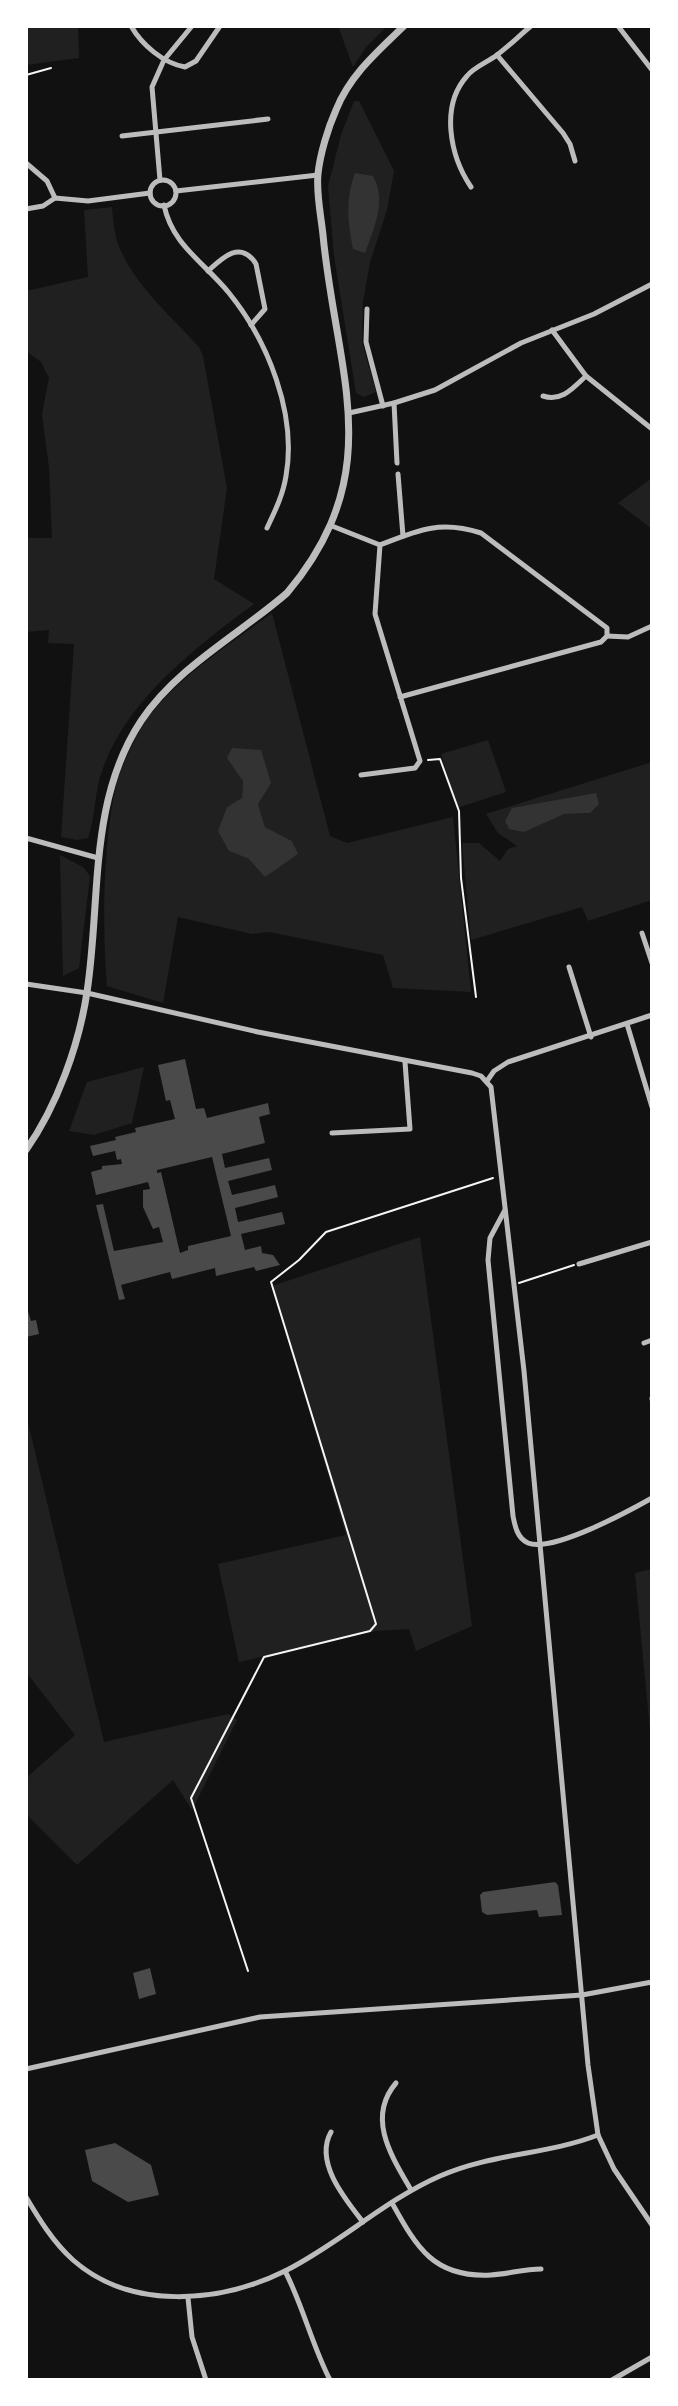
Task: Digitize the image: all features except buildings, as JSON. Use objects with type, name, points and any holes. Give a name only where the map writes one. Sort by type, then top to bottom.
[{"type":"street","points":[[131,26],[143,42],[164,60],[179,66],[191,65],[220,26]]},
{"type":"street","points":[[160,180],[152,87],[164,60],[192,26]]},
{"type":"street","points":[[26,1150],[54,1097],[75,1041],[87,993],[107,798],[123,752],[143,718],[163,694],[287,593],[302,575],[332,526],[343,493],[350,450],[349,413],[328,287],[318,175],[335,110],[350,84],[369,59],[404,26]]},
{"type":"street","points":[[471,187],[463,174],[451,130],[450,115],[459,87],[468,74],[497,55],[531,26]]},
{"type":"street","points":[[618,26],[652,70]]},
{"type":"street","points":[[497,55],[563,133],[575,161]]},
{"type":"street","points":[[122,136],[268,119]]},
{"type":"street","points":[[26,163],[47,181],[55,198]]},
{"type":"street","points":[[176,191],[318,175]]},
{"type":"street","points":[[160,180],[168,181],[176,191],[173,200],[164,205],[156,204],[150,193],[152,184],[160,180]]},
{"type":"street","points":[[26,209],[43,206],[55,198],[88,201],[150,193]]},
{"type":"street","points":[[164,205],[176,237],[228,292],[250,325],[275,377],[288,452],[283,491],[267,528]]},
{"type":"street","points":[[208,271],[231,253],[246,253],[252,258],[265,309],[250,325]]},
{"type":"street","points":[[349,413],[435,390],[521,343],[594,314],[652,284]]},
{"type":"street","points":[[367,309],[366,342],[383,406]]},
{"type":"street","points":[[552,330],[586,376],[652,429]]},
{"type":"street","points":[[543,396],[550,398],[566,394],[586,376]]},
{"type":"street","points":[[394,403],[397,463]]},
{"type":"street","points":[[398,474],[403,536]]},
{"type":"street","points":[[332,526],[380,545],[435,526],[445,525],[481,533],[607,628],[607,636],[601,642],[400,697]]},
{"type":"street","points":[[361,775],[415,768],[420,761],[375,614],[380,545]]},
{"type":"street","points":[[607,636],[628,637],[652,626]]},
{"type":"street","points":[[26,838],[100,858]]},
{"type":"street","points":[[642,933],[652,963]]},
{"type":"street","points":[[569,967],[591,1037]]},
{"type":"street","points":[[26,984],[87,993],[226,1025],[472,1073],[487,1081],[491,1087],[540,1545],[588,2065],[598,2135],[614,2169],[652,2225]]},
{"type":"street","points":[[487,1081],[494,1071],[508,1062],[652,1015]]},
{"type":"street","points":[[627,1024],[652,1107]]},
{"type":"street","points":[[332,1133],[410,1129],[405,1062]]},
{"type":"street","points":[[506,1209],[490,1238],[488,1260],[517,1533],[526,1542],[540,1545],[589,1530],[652,1498]]},
{"type":"street","points":[[579,1264],[652,1242]]},
{"type":"street","points":[[644,1343],[652,1340]]},
{"type":"street","points":[[26,2069],[260,2017],[582,1995],[652,1982]]},
{"type":"street","points":[[396,2083],[382,2107],[382,2124],[385,2140],[411,2190]]},
{"type":"street","points":[[331,2132],[326,2140],[326,2150],[332,2176],[363,2222]]},
{"type":"street","points":[[26,2197],[42,2225],[73,2259],[90,2272],[129,2290],[188,2298],[227,2291],[285,2271],[411,2190],[478,2161],[566,2147],[598,2135]]},
{"type":"street","points":[[392,2203],[422,2252],[447,2270],[492,2275],[541,2269]]},
{"type":"street","points":[[285,2271],[330,2380]]},
{"type":"street","points":[[188,2298],[192,2337],[206,2380]]},
{"type":"street","points":[[612,2380],[652,2357]]},
{"type":"path","points":[[26,75],[51,68]]},
{"type":"path","points":[[420,761],[440,759],[459,816],[461,878],[476,997]]},
{"type":"path","points":[[248,1971],[191,1798],[264,1657],[370,1631],[376,1624],[271,1282],[326,1232],[502,1175]]},
{"type":"path","points":[[514,1285],[579,1264]]},
{"type":"shaded area","points":[[26,26],[78,26],[79,58],[26,65]]},
{"type":"shaded area","points":[[338,26],[387,26],[366,47],[353,67]]},
{"type":"shaded area","points":[[354,101],[359,101],[394,171],[363,302],[362,342],[376,392],[364,397],[356,393],[334,256],[328,186],[341,135]]},
{"type":"shaded area","points":[[355,173],[373,176],[379,195],[378,214],[365,253],[353,249],[350,230],[348,211]]},
{"type":"shaded area","points":[[112,207],[118,244],[133,273],[199,347],[203,356],[227,488],[214,579],[254,604],[165,677],[127,721],[102,771],[88,838],[77,840],[61,837],[74,644],[48,643],[49,630],[26,632],[26,538],[52,538],[49,468],[42,414],[49,378],[41,362],[26,351],[26,291],[88,277],[84,210]]},
{"type":"shaded area","points":[[652,478],[652,529],[618,503]]},
{"type":"shaded area","points":[[272,613],[330,836],[347,843],[453,817],[471,992],[393,988],[383,955],[269,932],[252,934],[178,917],[163,1003],[107,986],[104,938],[106,859],[116,786],[125,761],[147,719],[174,688]],"holes":[[[243,781],[258,804],[265,827],[292,841],[249,859],[229,851],[227,807],[242,799]]]},
{"type":"shaded area","points":[[488,740],[506,792],[457,808],[441,754]]},
{"type":"shaded area","points":[[232,748],[261,750],[271,783],[258,804],[265,827],[292,841],[298,854],[265,877],[249,859],[229,851],[218,831],[227,807],[242,798],[243,781],[227,758]]},
{"type":"shaded area","points":[[652,762],[652,900],[588,921],[582,907],[471,940],[462,843],[479,843],[500,861],[508,849],[517,846],[498,833],[486,814]],"holes":[[[596,794],[590,813],[564,814],[559,801]]]},
{"type":"shaded area","points":[[596,793],[599,804],[590,813],[564,814],[524,832],[509,829],[505,821],[512,808]]},
{"type":"shaded area","points":[[60,855],[83,867],[90,876],[79,968],[63,976]]},
{"type":"shaded area","points":[[144,1067],[132,1123],[94,1135],[69,1131],[87,1082]]},
{"type":"shaded area","points":[[420,1237],[472,1626],[416,1651],[409,1629],[376,1631],[239,1662],[218,1564],[346,1535],[272,1286]]},
{"type":"shaded area","points":[[26,1414],[104,1742],[228,1714],[237,1720],[192,1810],[173,1780],[77,1865],[26,1814],[26,1778],[75,1735],[26,1672]]},
{"type":"shaded area","points":[[652,1569],[652,1751],[635,1573]]}]
